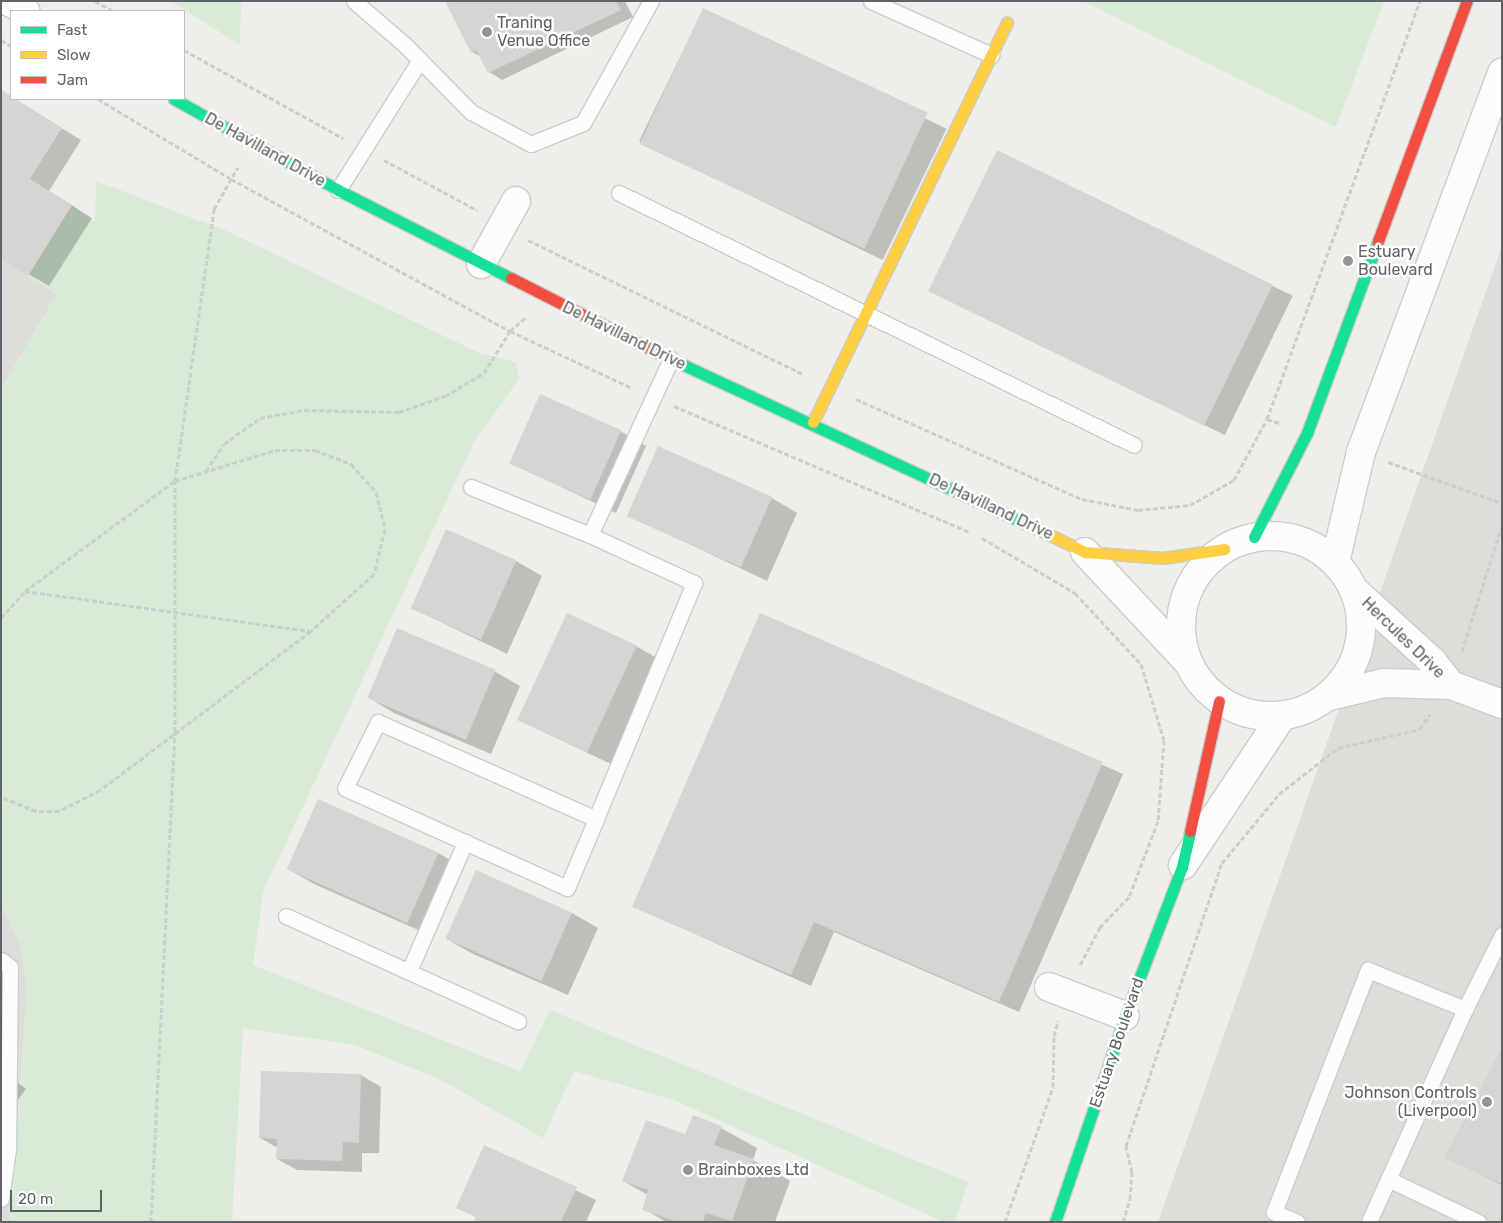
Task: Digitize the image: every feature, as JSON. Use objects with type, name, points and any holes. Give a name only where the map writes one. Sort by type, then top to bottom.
[{"type":"street","points":[[8,1],[24,10]]},
{"type":"street","points":[[1254,537],[1306,433],[1467,1]]},
{"type":"street","points":[[813,422],[1007,23]]},
{"type":"street","points":[[1335,562],[1361,452],[1502,72]]},
{"type":"street","name":"De Havilland Drive","points":[[176,100],[338,190],[548,298],[671,359],[813,422],[1085,552],[1163,558],[1224,549]]},
{"type":"street","points":[[481,264],[516,201]]},
{"type":"street","points":[[1254,537],[1286,537],[1315,547],[1335,562],[1355,591],[1362,621],[1355,661],[1338,687],[1312,707],[1282,716],[1250,715],[1220,700],[1196,676],[1188,662],[1180,631],[1188,591],[1204,565],[1224,549],[1254,537]]},
{"type":"street","name":"De Havilland Drive","points":[[1085,552],[1188,662]]},
{"type":"street","name":"Hercules Drive","points":[[1355,591],[1432,662],[1451,685]]},
{"type":"street","name":"Hercules Drive","points":[[1326,697],[1384,683],[1451,685],[1502,704]]},
{"type":"street","name":"Estuary Boulevard","points":[[1062,1220],[1125,1016],[1182,867],[1220,700]]},
{"type":"street","name":"Estuary Boulevard","points":[[1182,867],[1282,716]]},
{"type":"street","points":[[1057,990],[1125,1016]]},
{"type":"lane","points":[[354,1],[420,60],[471,112],[531,144],[583,123],[652,1]]},
{"type":"lane","points":[[871,1],[991,54]]},
{"type":"lane","points":[[338,190],[420,60]]},
{"type":"lane","points":[[619,193],[1134,445]]},
{"type":"lane","points":[[590,535],[671,359]]},
{"type":"lane","points":[[472,486],[590,535],[694,583],[596,819],[566,888],[344,788],[378,722],[596,819]]},
{"type":"lane","points":[[409,971],[465,842]]},
{"type":"lane","points":[[286,916],[518,1021]]},
{"type":"lane","points":[[1369,1222],[1465,1009],[1502,935]]},
{"type":"lane","points":[[1,960],[10,967],[8,1148],[1,1199]]},
{"type":"lane","points":[[1297,1222],[1274,1212],[1368,970],[1465,1009]]},
{"type":"lane","points":[[1388,1180],[1478,1222]]},
{"type":"path","points":[[95,1],[111,10]]},
{"type":"path","points":[[100,100],[231,179],[510,331],[654,398],[979,536],[1075,593],[1141,664],[1164,740],[1158,821],[1129,897],[1100,927],[1057,990],[1052,1087],[1005,1222]]},
{"type":"path","points":[[151,1222],[175,732],[175,481],[214,209],[252,144]]},
{"type":"path","points":[[205,471],[224,444],[260,418],[304,410],[399,412],[445,396],[484,373],[510,331],[548,298]]},
{"type":"path","points":[[1,618],[25,591],[175,481],[275,450],[315,450],[351,464],[376,492],[385,529],[374,574],[311,631],[175,732],[124,774],[59,811],[36,811],[1,797]]},
{"type":"path","points":[[1123,1222],[1130,1198],[1132,1172],[1126,1146],[1222,863],[1279,794],[1338,748],[1420,729],[1451,685],[1502,526]]},
{"type":"path","points":[[25,591],[311,631]]},
{"type":"shaded area","points":[[1,90],[10,96],[10,100],[17,100],[62,128],[30,179],[72,205],[28,276],[57,294],[1,389]]},
{"type":"shaded area","points":[[1502,246],[1502,1222],[1158,1222]]},
{"type":"shaded area","points":[[1,905],[20,943],[27,991],[10,1222],[1,1222]]},
{"type":"green space","points":[[171,1],[241,1],[240,45]]},
{"type":"green space","points":[[1083,1],[1384,1],[1336,127]]},
{"type":"green space","points":[[96,181],[229,232],[479,353],[516,362],[519,379],[474,442],[263,892],[253,965],[520,1071],[550,1010],[968,1182],[955,1222],[944,1222],[674,1100],[574,1071],[543,1138],[441,1080],[355,1045],[243,1028],[232,1222],[10,1222],[27,991],[20,943],[1,905],[1,389],[57,294],[28,276],[72,205],[95,222]]},
{"type":"building","points":[[445,1],[616,1],[621,10],[488,73],[476,50],[471,53]]},
{"type":"building","points":[[703,8],[928,113],[864,249],[640,144]]},
{"type":"building","points":[[1,90],[10,96],[10,100],[17,100],[62,128],[30,179],[72,205],[28,276],[1,259]]},
{"type":"building","points":[[997,150],[1273,285],[1204,426],[928,291]]},
{"type":"building","points":[[540,394],[621,430],[590,500],[509,463]]},
{"type":"building","points":[[658,446],[772,497],[741,567],[627,516]]},
{"type":"building","points":[[446,529],[516,560],[481,640],[411,608]]},
{"type":"building","points":[[567,613],[637,646],[587,752],[517,720]]},
{"type":"building","points":[[760,613],[1103,762],[999,1002],[814,922],[791,975],[632,907]]},
{"type":"building","points":[[397,628],[495,670],[466,740],[367,698]]},
{"type":"building","points":[[318,799],[439,853],[407,923],[287,869]]},
{"type":"building","points":[[476,870],[572,913],[541,981],[445,939]]},
{"type":"building","name":"Johnson Controls (Liverpool)","points":[[1502,1047],[1502,1184],[1444,1158]]},
{"type":"building","points":[[261,1071],[361,1074],[359,1143],[343,1142],[342,1161],[276,1159],[277,1139],[259,1138]]},
{"type":"building","name":"Brainboxes Ltd","points":[[693,1115],[722,1126],[714,1145],[754,1159],[732,1221],[706,1213],[703,1222],[678,1222],[642,1210],[648,1190],[622,1181],[646,1120],[685,1134]]},
{"type":"building","points":[[484,1145],[577,1187],[561,1222],[474,1222],[476,1217],[456,1208]]},
{"type":"traffic: fast","points":[[176,100],[338,190],[511,278]]},
{"type":"traffic: fast","points":[[1254,537],[1307,433],[1378,241]]},
{"type":"traffic: fast","points":[[658,353],[1025,523]]},
{"type":"traffic: fast","points":[[1055,1222],[1125,1016],[1182,867],[1190,831]]},
{"type":"traffic: slow","points":[[813,422],[1007,23]]},
{"type":"traffic: slow","points":[[1025,523],[1085,552],[1163,558],[1224,549]]},
{"type":"traffic: jam","points":[[1378,241],[1467,1]]},
{"type":"traffic: jam","points":[[511,278],[658,353]]},
{"type":"traffic: jam","points":[[1190,831],[1219,701]]},
{"type":"place","name":"Traning Venue Office","points":[[487,32]]},
{"type":"place","name":"Estuary Boulevard","points":[[1348,261]]},
{"type":"place","name":"Johnson Controls (Liverpool)","points":[[1487,1102]]},
{"type":"place","name":"Brainboxes Ltd","points":[[688,1170]]}]
